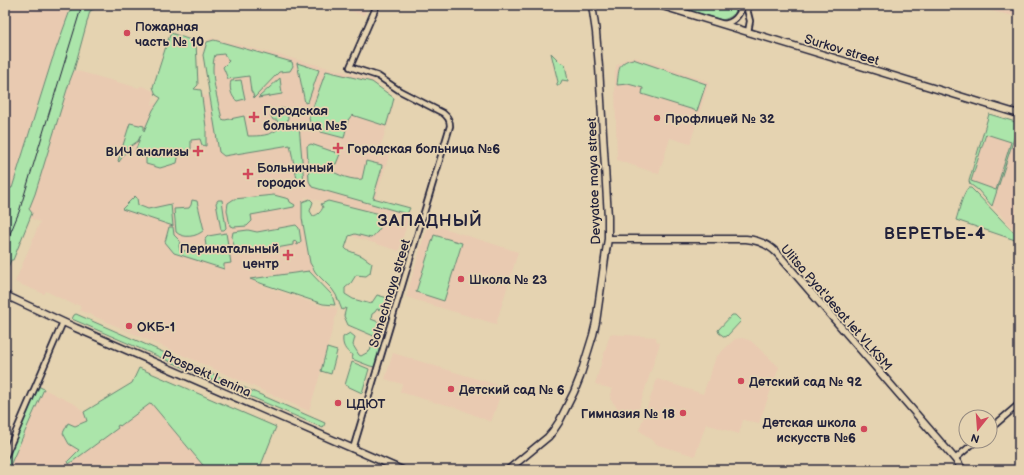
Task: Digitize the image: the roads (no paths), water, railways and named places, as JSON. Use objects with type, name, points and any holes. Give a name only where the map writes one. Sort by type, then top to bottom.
[{"type":"main road","name":"Devyatoe maya street","points":[[508,470],[548,437],[562,418],[580,376],[595,328],[608,240],[607,201],[596,32],[592,5]]},
{"type":"main road","name":"Surkov street","points":[[659,5],[1019,114]]},
{"type":"main road","name":"Ulitsa Pyat'desat let VLKSM","points":[[608,240],[746,239],[757,240],[767,244],[777,253],[963,470]]},
{"type":"main road","name":"Prospekt Lenina","points":[[5,295],[402,470]]},
{"type":"street","name":"Solnechnaya street","points":[[354,449],[448,137],[450,126],[450,120],[443,113],[406,94],[374,74],[350,68],[377,5]]},
{"type":"street","points":[[719,23],[727,23],[734,20],[743,5]]},
{"type":"street","points":[[746,5],[750,21],[748,32]]},
{"type":"street","points":[[5,457],[64,322]]},
{"type":"street","points":[[998,422],[1019,404]]},
{"type":"street","points":[[955,459],[967,449]]},
{"type":"railway","points":[[5,246],[19,212],[82,5]]},
{"type":"place","name":"Пожарная часть № 10","points":[[127,33]]},
{"type":"place","name":"Городская больница №5","points":[[254,117]]},
{"type":"place","name":"Профлицей № 32","points":[[657,118]]},
{"type":"place","name":"Городская больница №6","points":[[338,148]]},
{"type":"place","name":"ВИЧ анализы","points":[[198,151]]},
{"type":"place","name":"Больничный городок","points":[[248,174]]},
{"type":"place","name":"Перинатальный центр","points":[[288,255]]},
{"type":"place","name":"Школа № 23","points":[[461,279]]},
{"type":"place","name":"ОКБ-1","points":[[129,326]]},
{"type":"place","name":"Детский сад № 92","points":[[741,381]]},
{"type":"place","name":"Детский сад № 6","points":[[451,389]]},
{"type":"place","name":"ЦДЮТ","points":[[338,403]]},
{"type":"place","name":"Гимназия № 18","points":[[683,413]]},
{"type":"place","name":"Детская школа искусств №6","points":[[864,429]]},
{"type":"district","name":"ЗАПАДНЫЙ","points":[[430,220]]},
{"type":"district","name":"ВЕРЕТЬЕ-4","points":[[935,233]]}]
